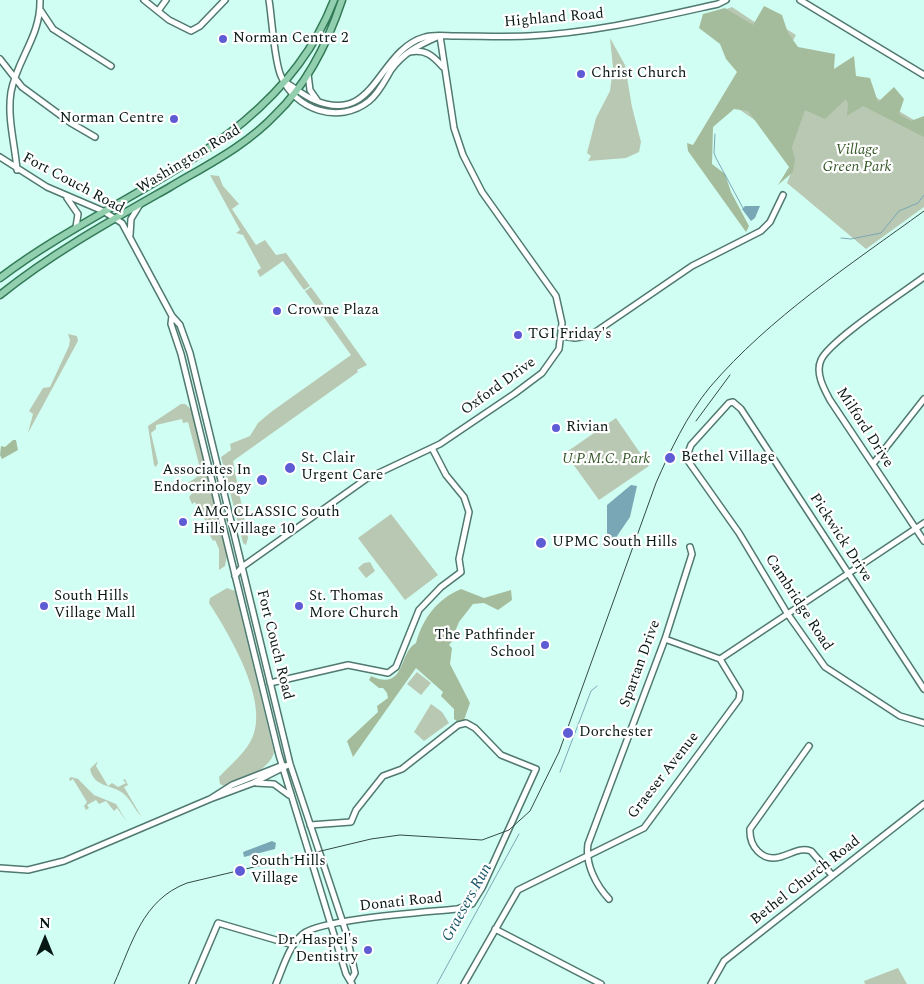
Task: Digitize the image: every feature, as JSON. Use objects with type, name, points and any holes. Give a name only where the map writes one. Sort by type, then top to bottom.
[{"type":"main road","name":"Washington Road","points":[[0,278],[76,227],[220,142],[248,119],[285,82],[309,49],[334,0]]},
{"type":"main road","name":"Washington Road","points":[[0,295],[48,260],[248,140],[276,115],[296,92],[328,38],[342,0]]},
{"type":"street","points":[[17,170],[10,113],[15,78],[30,47],[41,11],[40,0]]},
{"type":"street","points":[[144,0],[180,27],[191,31],[200,26],[225,0]]},
{"type":"street","points":[[158,11],[166,0]]},
{"type":"street","points":[[269,0],[280,73],[285,82]]},
{"type":"street","name":"Highland Road","points":[[296,92],[333,106],[356,101],[369,92],[391,59],[406,47],[426,36],[527,36],[592,31],[718,4],[726,0]]},
{"type":"street","points":[[800,0],[924,75]]},
{"type":"street","points":[[41,11],[53,29],[111,66]]},
{"type":"street","name":"Highland Road","points":[[285,82],[310,107],[322,112],[341,113],[356,109],[376,94],[398,60],[420,44],[440,36]]},
{"type":"street","name":"Oxford Drive","points":[[235,576],[242,567],[366,479],[432,448],[542,373],[554,357],[562,336],[561,314],[556,296],[482,192],[463,155],[454,128],[440,36]]},
{"type":"street","points":[[407,53],[418,51],[428,53],[444,67]]},
{"type":"street","points":[[0,59],[22,87],[95,137]]},
{"type":"street","points":[[308,74],[310,90],[319,102]]},
{"type":"street","name":"Fort Couch Road","points":[[0,157],[17,170],[66,196],[116,218],[122,223],[172,316],[180,325],[190,353],[290,764],[343,922],[355,973],[352,982]]},
{"type":"street","points":[[562,336],[576,338],[591,335],[686,270],[716,252],[761,231],[770,222],[783,195]]},
{"type":"street","points":[[66,196],[78,214],[76,227]]},
{"type":"street","points":[[130,236],[132,220],[139,205]]},
{"type":"street","name":"Milford Drive","points":[[924,277],[833,345],[821,360],[821,382],[830,400],[924,541]]},
{"type":"street","name":"Fort Couch Road","points":[[172,316],[171,324],[182,354],[282,767],[346,974],[352,982]]},
{"type":"street","points":[[873,464],[924,399]]},
{"type":"street","name":"Cambridge Road","points":[[733,402],[710,423],[691,445],[686,458],[739,533],[787,613],[825,667],[900,716],[924,723]]},
{"type":"street","name":"Pickwick Drive","points":[[733,402],[741,409],[924,689]]},
{"type":"street","points":[[270,684],[348,666],[388,673],[396,667],[419,610],[441,587],[461,572],[459,559],[469,512],[464,498],[446,475],[432,448]]},
{"type":"street","points":[[664,639],[720,659],[924,523]]},
{"type":"street","name":"Spartan Drive","points":[[586,856],[588,844],[664,639],[692,554],[690,547]]},
{"type":"street","points":[[233,568],[242,567]]},
{"type":"street","name":"Graeser Avenue","points":[[464,984],[518,890],[644,828],[739,699],[740,692],[720,659]]},
{"type":"street","name":"Donati Road","points":[[293,945],[304,933],[343,922],[458,909],[472,904],[482,888],[536,769],[501,755],[475,728],[466,723],[458,725],[402,769],[383,776],[356,810],[351,822],[310,825]]},
{"type":"street","points":[[809,746],[750,829],[750,837],[758,852],[772,858],[798,850],[811,851],[832,875]]},
{"type":"street","points":[[210,799],[232,785],[290,764]]},
{"type":"street","points":[[0,868],[28,870],[64,861],[210,799],[253,783],[282,767]]},
{"type":"street","points":[[253,783],[264,782],[274,784],[284,790],[292,799]]},
{"type":"street","name":"Bethel Church Road","points":[[711,984],[724,961],[924,804]]},
{"type":"street","points":[[586,856],[600,890],[609,899]]},
{"type":"street","points":[[192,984],[218,923],[293,945],[276,984]]},
{"type":"street","points":[[495,929],[601,984]]},
{"type":"green space","points":[[764,6],[782,15],[788,33],[798,47],[835,54],[834,69],[854,56],[856,76],[870,78],[878,102],[894,87],[904,99],[899,114],[911,121],[924,116],[924,137],[863,106],[847,116],[848,104],[846,99],[825,119],[805,110],[792,147],[795,160],[793,172],[778,185],[789,167],[748,111],[734,109],[713,127],[712,164],[725,174],[731,192],[749,226],[746,232],[688,151],[687,143],[693,145],[737,72],[726,59],[720,44],[699,28],[703,14],[725,8],[753,25]]},
{"type":"green space","name":"Village Green Park","points":[[732,7],[774,35],[780,25],[796,35],[790,46],[924,126],[924,207],[866,249],[787,183],[794,165],[789,144],[733,105],[754,72],[705,17]]},
{"type":"green space","points":[[610,38],[625,65],[632,107],[641,142],[639,152],[626,158],[588,161],[591,156],[587,153],[596,118],[610,91],[613,68]]},
{"type":"green space","points":[[210,175],[219,176],[223,186],[239,204],[232,209],[256,245],[265,240],[276,255],[286,253],[310,286],[304,290],[283,261],[260,277],[257,271],[261,268],[243,235],[236,233],[240,230]]},
{"type":"green space","points":[[311,287],[367,365],[357,370],[358,372],[233,461],[248,538],[246,545],[243,543],[221,457],[231,450],[230,444],[250,436],[258,423],[271,412],[351,355],[305,291]]},
{"type":"green space","points":[[68,334],[77,336],[78,341],[28,433],[33,414],[29,411],[43,388],[50,387],[69,346]]},
{"type":"green space","points":[[181,404],[185,404],[191,409],[227,556],[225,566],[219,570],[219,549],[207,530],[209,527],[195,502],[192,504],[189,497],[194,491],[188,483],[197,477],[196,473],[201,472],[188,422],[183,423],[182,419],[156,425],[156,429],[151,433],[158,463],[156,467],[154,465],[148,426]]},
{"type":"green space","name":"U.P.M.C. Park","points":[[616,418],[649,466],[599,500],[565,453]]},
{"type":"green space","points":[[13,440],[16,440],[18,450],[2,459],[0,455],[1,446],[5,447]]},
{"type":"green space","points":[[391,514],[438,575],[405,600],[358,538]]},
{"type":"green space","points":[[370,562],[375,571],[366,578],[358,568],[364,563]]},
{"type":"green space","points":[[227,588],[235,591],[274,752],[267,764],[254,774],[224,786],[220,784],[219,777],[247,747],[253,736],[256,721],[251,686],[244,667],[236,649],[209,603],[210,598]]},
{"type":"green space","points":[[461,589],[484,598],[511,590],[512,600],[498,610],[484,603],[473,604],[459,622],[454,634],[455,638],[449,645],[452,648],[450,664],[470,703],[464,720],[458,722],[454,719],[454,709],[441,696],[443,692],[416,668],[353,757],[347,741],[378,712],[377,706],[388,698],[383,688],[379,688],[369,680],[371,676],[382,680],[390,679],[396,675],[410,648],[416,643],[423,625],[432,610],[445,598]]},
{"type":"green space","points":[[417,672],[431,683],[421,695],[407,684]]},
{"type":"green space","points":[[431,704],[442,712],[449,723],[424,741],[414,732]]},
{"type":"green space","points":[[98,761],[96,766],[108,786],[112,783],[118,787],[126,783],[123,780],[125,779],[128,785],[124,787],[141,816],[124,794],[95,780],[90,769]]},
{"type":"green space","points":[[71,777],[78,779],[94,795],[116,804],[127,822],[117,808],[114,811],[106,801],[99,804],[96,800],[87,805],[89,808],[86,810],[84,806],[87,802],[73,779],[70,781]]},
{"type":"green space","points":[[898,968],[907,984],[865,984],[864,981]]},
{"type":"water","points":[[745,206],[760,206],[755,218],[751,221],[742,209]]},
{"type":"water","points":[[631,485],[637,486],[630,517],[613,542],[607,537],[607,505]]},
{"type":"water","points":[[272,841],[276,843],[275,849],[244,857],[243,852]]},
{"type":"waterway","points":[[715,134],[714,153],[743,208]]},
{"type":"waterway","points":[[841,238],[851,239],[881,233],[899,211],[918,203],[924,195]]},
{"type":"waterway","name":"Graesers Run","points":[[560,772],[591,691],[597,686]]},
{"type":"waterway","name":"Graesers Run","points":[[437,984],[519,834]]},
{"type":"tram line","points":[[114,984],[133,939],[149,912],[159,900],[187,883],[371,839],[400,835],[482,840],[509,830],[530,811],[559,752],[656,483],[686,421],[710,387],[758,338],[812,293],[924,211]]},
{"type":"tram line","points":[[696,421],[730,375]]},
{"type":"place","name":"Norman Centre 2","points":[[223,39]]},
{"type":"place","name":"Christ Church","points":[[581,74]]},
{"type":"place","name":"Norman Centre","points":[[174,119]]},
{"type":"place","name":"Crowne Plaza","points":[[277,311]]},
{"type":"place","name":"TGI Friday's","points":[[518,335]]},
{"type":"place","name":"Rivian","points":[[556,428]]},
{"type":"place","name":"Bethel Village","points":[[670,458]]},
{"type":"place","name":"St. Clair Urgent Care","points":[[290,468]]},
{"type":"place","name":"Associates In Endocrinology","points":[[262,480]]},
{"type":"place","name":"AMC CLASSIC South Hills Village 10","points":[[183,522]]},
{"type":"place","name":"UPMC South Hills","points":[[541,543]]},
{"type":"place","name":"South Hills Village Mall","points":[[44,606]]},
{"type":"place","name":"St. Thomas More Church","points":[[299,606]]},
{"type":"place","name":"The Pathfinder School","points":[[545,645]]},
{"type":"place","name":"Dorchester","points":[[568,733]]},
{"type":"place","name":"South Hills Village","points":[[240,871]]},
{"type":"place","name":"Dr. Haspel's Dentistry","points":[[368,950]]}]
